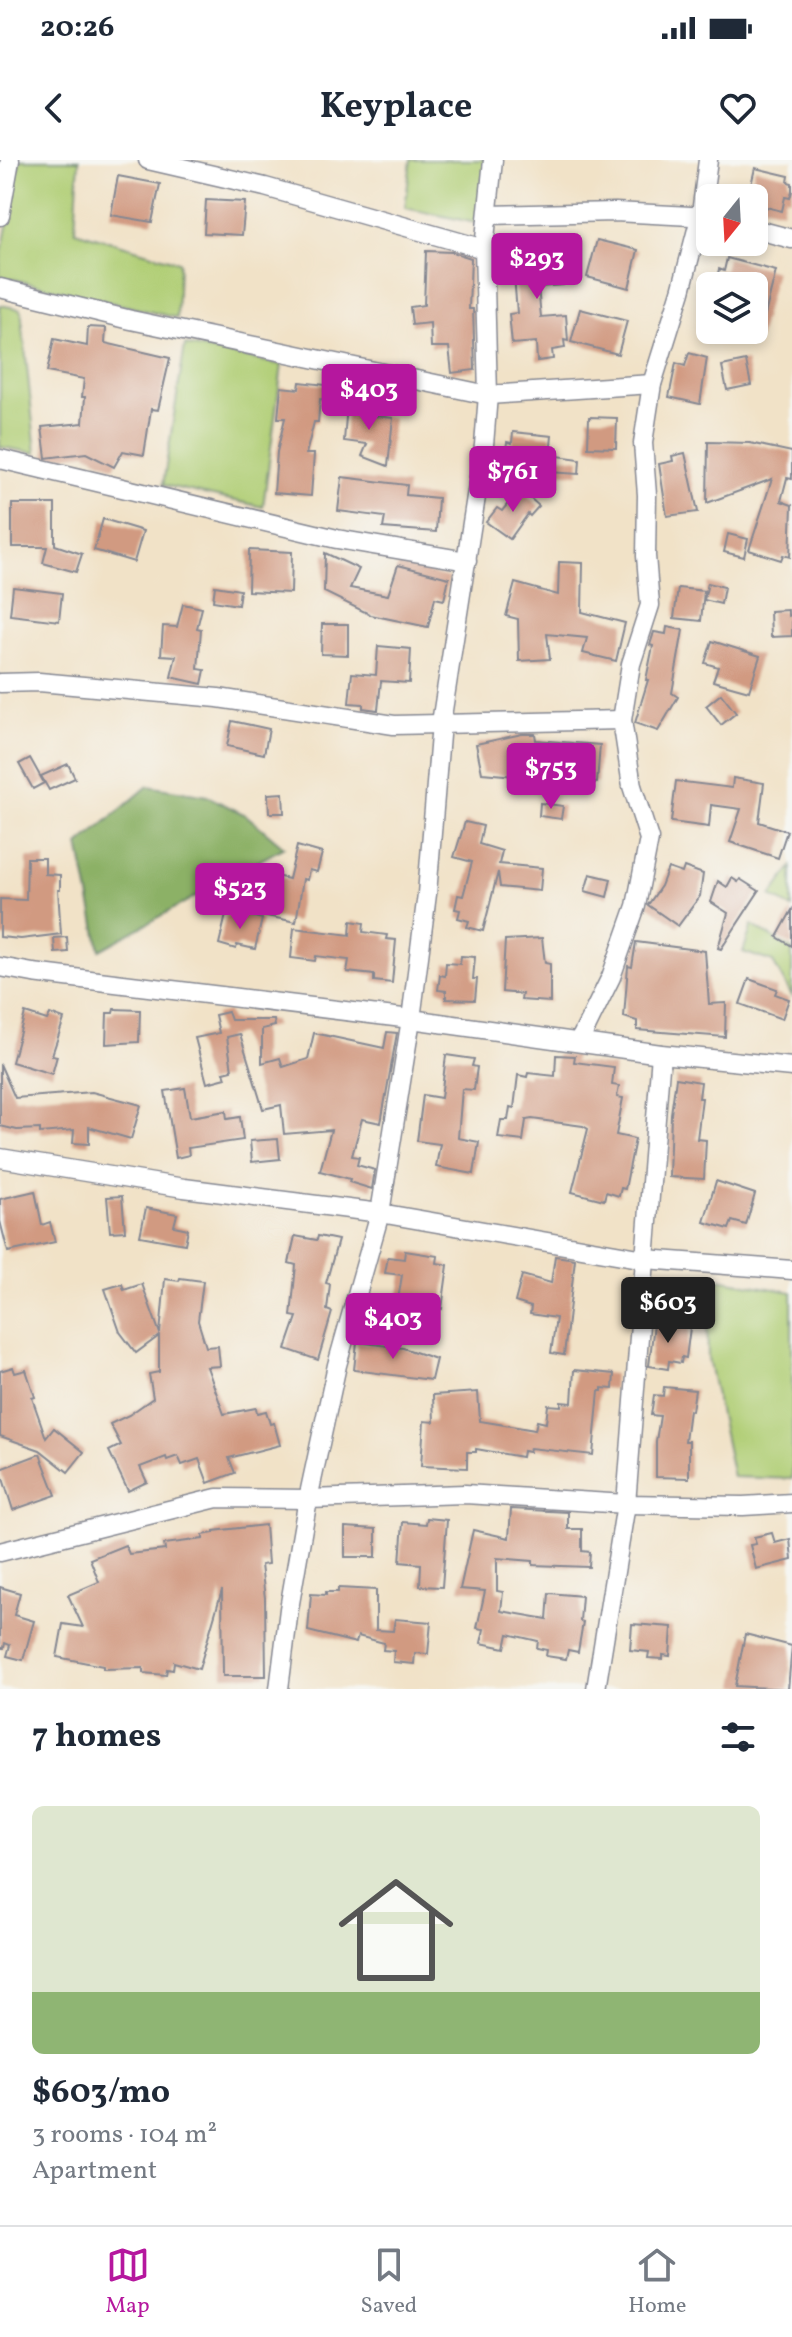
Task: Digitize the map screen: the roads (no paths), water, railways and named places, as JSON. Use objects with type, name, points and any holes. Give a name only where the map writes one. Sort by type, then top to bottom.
[{"type":"street","points":[[0,216],[10,160]]},
{"type":"street","points":[[148,160],[265,187],[484,249]]},
{"type":"street","points":[[279,1689],[308,1499],[337,1365],[380,1213],[411,1019],[427,894],[441,723],[467,561],[488,395],[484,249],[493,160]]},
{"type":"street","points":[[707,184],[708,160]]},
{"type":"street","points":[[489,215],[615,212],[696,216]]},
{"type":"street","points":[[768,233],[792,239]]},
{"type":"street","points":[[579,1042],[611,977],[636,906],[649,839],[632,786],[622,720],[631,664],[650,605],[643,443],[652,384],[696,246]]},
{"type":"street","points":[[0,288],[147,323],[488,395],[652,384]]},
{"type":"street","points":[[0,459],[337,539],[467,561]]},
{"type":"street","points":[[0,683],[39,682],[218,698],[394,725],[622,720]]},
{"type":"street","points":[[0,967],[661,1054],[792,1067]]},
{"type":"street","points":[[596,1689],[626,1504],[661,1054]]},
{"type":"street","points":[[0,1158],[184,1188],[380,1213],[645,1259],[792,1270]]},
{"type":"street","points":[[0,1552],[217,1498],[308,1499],[465,1494],[626,1504],[743,1506],[792,1503]]}]
